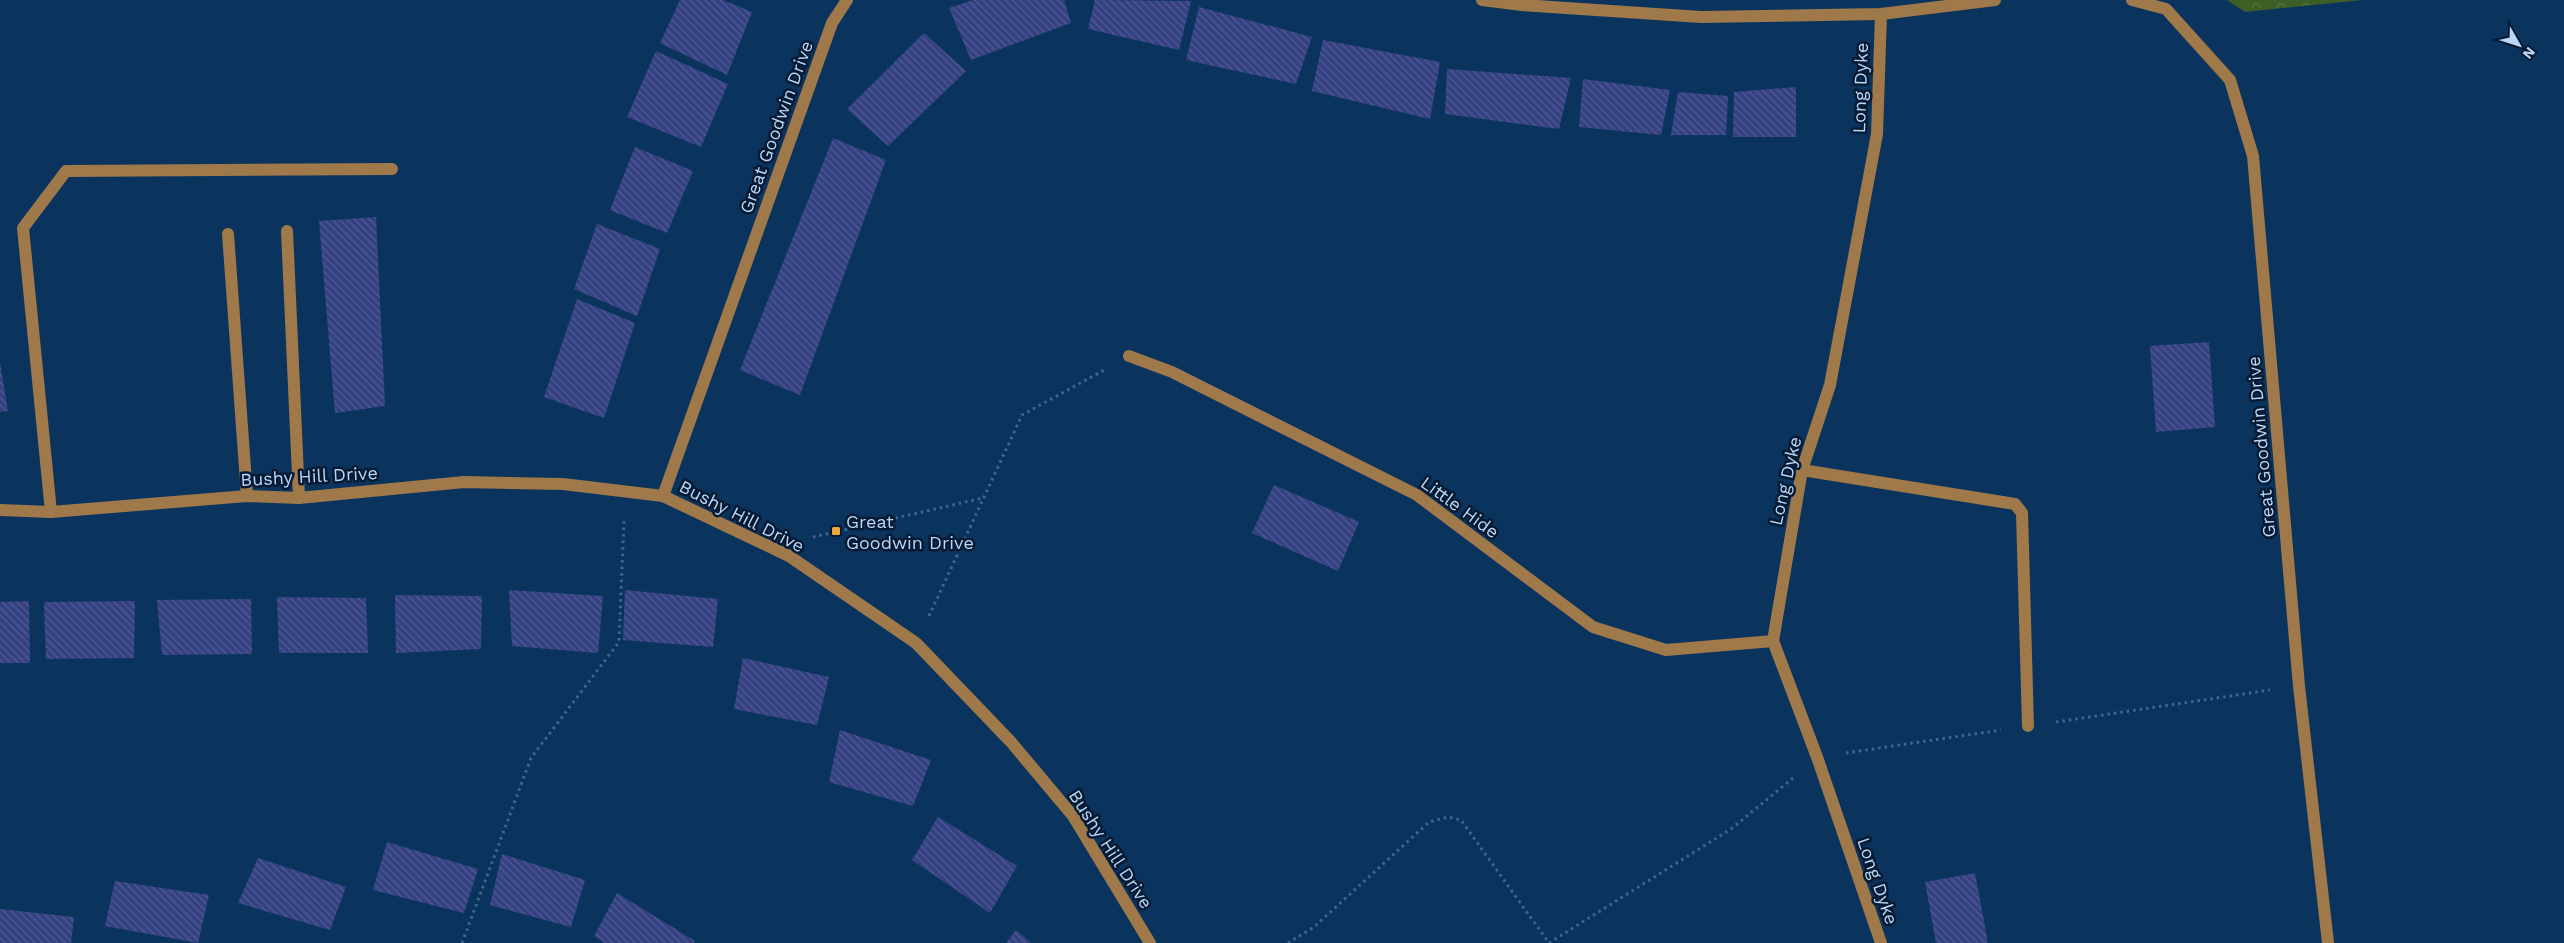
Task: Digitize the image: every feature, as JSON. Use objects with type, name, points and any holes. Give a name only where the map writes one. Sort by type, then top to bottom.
[{"type":"street","name":"Great Goodwin Drive","points":[[662,496],[832,23],[847,0]]},
{"type":"street","points":[[1482,0],[1522,5],[1701,17],[1881,14],[1995,0]]},
{"type":"street","name":"Great Goodwin Drive","points":[[2132,0],[2166,8],[2230,80],[2253,156],[2298,686],[2328,943]]},
{"type":"street","name":"Long Dyke","points":[[1880,943],[1817,757],[1773,641],[1802,470],[1830,384],[1877,134],[1881,14]]},
{"type":"street","points":[[51,512],[23,228],[66,171],[392,169]]},
{"type":"street","points":[[287,231],[299,498]]},
{"type":"street","points":[[228,234],[247,496]]},
{"type":"street","name":"Little Hide","points":[[1129,356],[1172,372],[1416,495],[1593,627],[1666,650],[1773,641]]},
{"type":"street","points":[[1802,470],[2016,504],[2022,512],[2028,726]]},
{"type":"street","name":"Bushy Hill Drive","points":[[0,510],[51,512],[247,496],[299,498],[464,482],[563,484],[662,496],[789,556],[916,644],[1011,742],[1073,816],[1150,943]]},
{"type":"path","points":[[916,644],[1022,415],[1129,356]]},
{"type":"path","points":[[462,943],[531,758],[619,642],[624,521],[628,492]]},
{"type":"path","points":[[769,546],[983,498]]},
{"type":"path","points":[[1288,943],[1314,927],[1429,822],[1448,817],[1461,820],[1549,943],[1731,829],[1817,757]]},
{"type":"green space","points":[[2227,0],[2362,0],[2245,12]]},
{"type":"building","points":[[680,0],[723,0],[752,12],[727,75],[660,43]]},
{"type":"building","points":[[973,0],[1064,0],[1071,23],[971,60],[949,8]]},
{"type":"building","points":[[1095,0],[1191,1],[1179,50],[1088,29]]},
{"type":"building","points":[[1199,7],[1312,37],[1296,84],[1186,60]]},
{"type":"building","points":[[924,33],[966,71],[888,146],[847,109]]},
{"type":"building","points":[[1323,40],[1440,62],[1430,119],[1312,91]]},
{"type":"building","points":[[656,51],[728,84],[701,147],[627,117]]},
{"type":"building","points":[[1447,69],[1571,78],[1559,129],[1445,114]]},
{"type":"building","points":[[1583,79],[1670,90],[1661,135],[1579,127]]},
{"type":"building","points":[[1796,87],[1796,137],[1733,137],[1734,92]]},
{"type":"building","points":[[1678,92],[1728,96],[1726,135],[1671,135]]},
{"type":"building","points":[[833,138],[886,160],[800,395],[740,370]]},
{"type":"building","points":[[635,147],[693,171],[667,233],[610,210]]},
{"type":"building","points":[[376,217],[385,406],[335,413],[319,221]]},
{"type":"building","points":[[597,224],[660,249],[637,316],[574,289]]},
{"type":"building","points":[[577,299],[635,323],[604,418],[544,397]]},
{"type":"building","points":[[2209,342],[2215,427],[2156,432],[2150,346]]},
{"type":"building","points":[[0,362],[8,411],[0,412]]},
{"type":"building","points":[[1274,485],[1359,522],[1338,571],[1252,533]]},
{"type":"building","points":[[509,590],[603,596],[598,653],[512,646]]},
{"type":"building","points":[[625,590],[718,599],[713,647],[623,640]]},
{"type":"building","points":[[395,595],[482,596],[481,649],[396,653]]},
{"type":"building","points":[[277,597],[366,598],[368,653],[279,653]]},
{"type":"building","points":[[251,599],[252,654],[162,655],[157,600]]},
{"type":"building","points":[[29,601],[30,663],[0,663],[0,602]]},
{"type":"building","points":[[135,601],[134,658],[46,659],[44,602]]},
{"type":"building","points":[[743,658],[829,677],[817,725],[734,709]]},
{"type":"building","points":[[840,730],[931,760],[913,806],[829,782]]},
{"type":"building","points":[[938,817],[1017,866],[990,913],[912,860]]},
{"type":"building","points":[[387,842],[478,869],[464,913],[373,890]]},
{"type":"building","points":[[502,854],[585,880],[571,927],[490,905]]},
{"type":"building","points":[[258,858],[346,887],[330,930],[238,903]]},
{"type":"building","points":[[1975,873],[1988,943],[1936,943],[1925,882]]},
{"type":"building","points":[[115,881],[209,895],[198,943],[105,926]]},
{"type":"building","points":[[617,893],[695,941],[693,943],[605,943],[594,936]]},
{"type":"building","points":[[0,909],[74,917],[71,943],[0,943]]},
{"type":"building","points":[[1016,930],[1031,943],[1006,943]]},
{"type":"place","name":"Great Goodwin Drive","points":[[836,531]]}]
